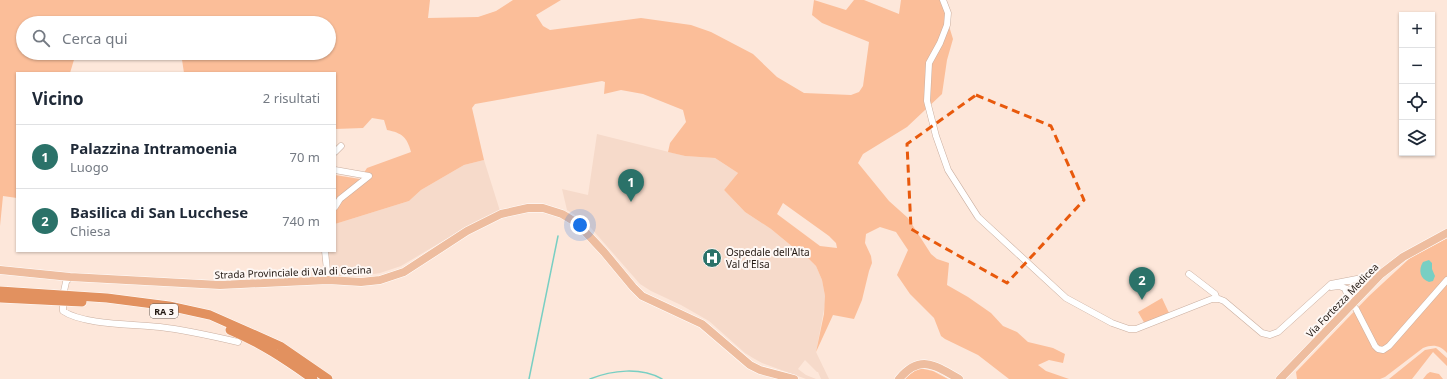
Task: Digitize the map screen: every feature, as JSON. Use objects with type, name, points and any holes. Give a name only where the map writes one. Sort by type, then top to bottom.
[{"type":"highway","name":"RA 3","points":[[0,291],[107,298],[169,306],[210,315],[245,329],[280,346],[328,379]]},
{"type":"highway","name":"RA 3","points":[[0,298],[106,304],[168,312],[208,321],[244,336],[275,352],[313,379]]},
{"type":"main road","name":"Strada Provinciale di Val di Cecina","points":[[0,270],[70,277],[220,285],[328,280],[361,282],[380,280],[404,272],[488,219],[501,214],[528,208],[547,209],[571,219],[587,233],[633,288],[642,296],[697,322],[716,336],[747,364],[760,370],[794,379]]},
{"type":"main road","name":"Via Fortezza Medicea","points":[[1280,379],[1353,308],[1361,294],[1384,272],[1403,257],[1447,233]]},
{"type":"main road","name":"Strada Provinciale di Val di Cecina","points":[[617,268],[645,292],[698,316],[717,330],[750,359],[772,372]]},
{"type":"main road","points":[[895,379],[903,371],[912,366],[924,364],[934,366],[959,379]]},
{"type":"main road","points":[[899,379],[912,366]]},
{"type":"street","points":[[943,0],[948,13],[947,25],[940,43],[929,63],[927,101],[936,136],[948,170],[978,217],[1066,298],[1112,323],[1129,329],[1145,327],[1212,299],[1217,299],[1224,301],[1262,333],[1270,336],[1276,333],[1333,283],[1351,281],[1384,272]]},
{"type":"street","points":[[336,151],[341,146]]},
{"type":"street","points":[[336,170],[369,176],[340,199],[336,205]]},
{"type":"street","points":[[325,252],[328,280]]},
{"type":"street","points":[[1189,274],[1215,294],[1217,299]]},
{"type":"street","points":[[64,291],[66,282],[70,277]]},
{"type":"street","points":[[1345,289],[1353,308],[1375,346],[1378,349],[1383,350],[1391,344],[1447,280]]},
{"type":"street","points":[[1351,281],[1358,287],[1361,294]]},
{"type":"street","points":[[1326,289],[1335,286],[1361,294]]},
{"type":"street","points":[[63,304],[63,311],[67,314],[83,318],[116,324],[160,327],[238,342]]},
{"type":"highlighted area","points":[[976,95],[1051,126],[1084,200],[1007,283],[911,229],[907,144]]},
{"type":"shaded area","points":[[0,0],[430,0],[428,18],[478,17],[496,11],[513,0],[561,0],[536,15],[543,26],[550,30],[641,18],[691,25],[711,32],[753,54],[777,77],[804,93],[851,95],[859,92],[863,86],[869,42],[822,23],[812,15],[814,0],[846,10],[854,0],[864,0],[899,14],[901,0],[941,0],[953,39],[947,60],[942,94],[907,127],[863,154],[858,163],[889,201],[908,218],[931,254],[937,259],[949,263],[947,285],[991,313],[1003,326],[1017,332],[1028,342],[1053,348],[1065,354],[1063,363],[1049,360],[1038,365],[1046,371],[1069,379],[1009,379],[978,355],[941,336],[934,318],[910,294],[897,275],[908,250],[896,232],[880,227],[866,234],[865,243],[871,256],[872,263],[862,300],[854,319],[833,315],[816,352],[824,314],[825,296],[822,280],[816,266],[806,256],[771,229],[745,212],[724,190],[738,173],[715,158],[685,156],[668,152],[670,143],[686,122],[683,110],[643,94],[621,90],[604,94],[605,82],[602,81],[475,104],[472,108],[484,160],[464,165],[421,190],[409,201],[336,224],[336,175],[360,179],[367,168],[411,152],[406,139],[400,134],[387,130],[384,120],[372,118],[363,128],[336,129],[336,72],[184,72],[182,60],[336,60],[336,16],[16,16],[16,60],[74,60],[70,72],[16,72],[16,198],[3,196],[0,226]],"holes":[[[783,203],[829,236],[836,243],[837,248],[820,246],[777,214]]]},
{"type":"shaded area","name":"Ospedale dell'Alta Val d'Elsa","points":[[597,134],[685,156],[715,158],[738,173],[724,190],[745,212],[771,229],[806,256],[816,266],[822,280],[825,304],[816,352],[829,379],[821,379],[818,372],[805,360],[798,369],[806,375],[816,379],[806,379],[762,363],[745,353],[709,321],[640,284],[591,228],[583,220],[567,210],[562,189],[588,195]]},
{"type":"shaded area","points":[[484,160],[500,211],[473,223],[401,266],[380,273],[361,276],[332,276],[328,252],[336,252],[336,224],[409,201],[421,190],[464,165]]},
{"type":"shaded area","points":[[1447,238],[1447,353],[1442,348],[1436,346],[1423,348],[1385,377],[1380,379],[1297,379],[1296,372],[1369,296],[1410,258]]},
{"type":"shaded area","points":[[1162,298],[1169,313],[1145,324],[1138,312]]},
{"type":"shaded area","points":[[1436,348],[1447,358],[1447,366],[1433,352],[1412,379],[1389,379],[1425,350]]},
{"type":"shaded area","points":[[919,368],[933,371],[948,379],[902,379],[908,372]]},
{"type":"shaded area","points":[[1430,372],[1439,374],[1443,379],[1423,379]]},
{"type":"water","points":[[1429,260],[1432,263],[1432,269],[1435,276],[1433,281],[1429,282],[1424,279],[1420,271],[1423,262]]},
{"type":"waterway","points":[[529,379],[558,236]]},
{"type":"waterway","points":[[590,379],[626,371],[636,371],[654,375],[662,379]]},
{"type":"place","name":"Palazzina Intramoenia","points":[[631,202]]},
{"type":"place","name":"Ospedale dell'Alta Val d'Elsa","points":[[712,258]]},
{"type":"place","name":"Basilica di San Lucchese","points":[[1142,300]]}]
